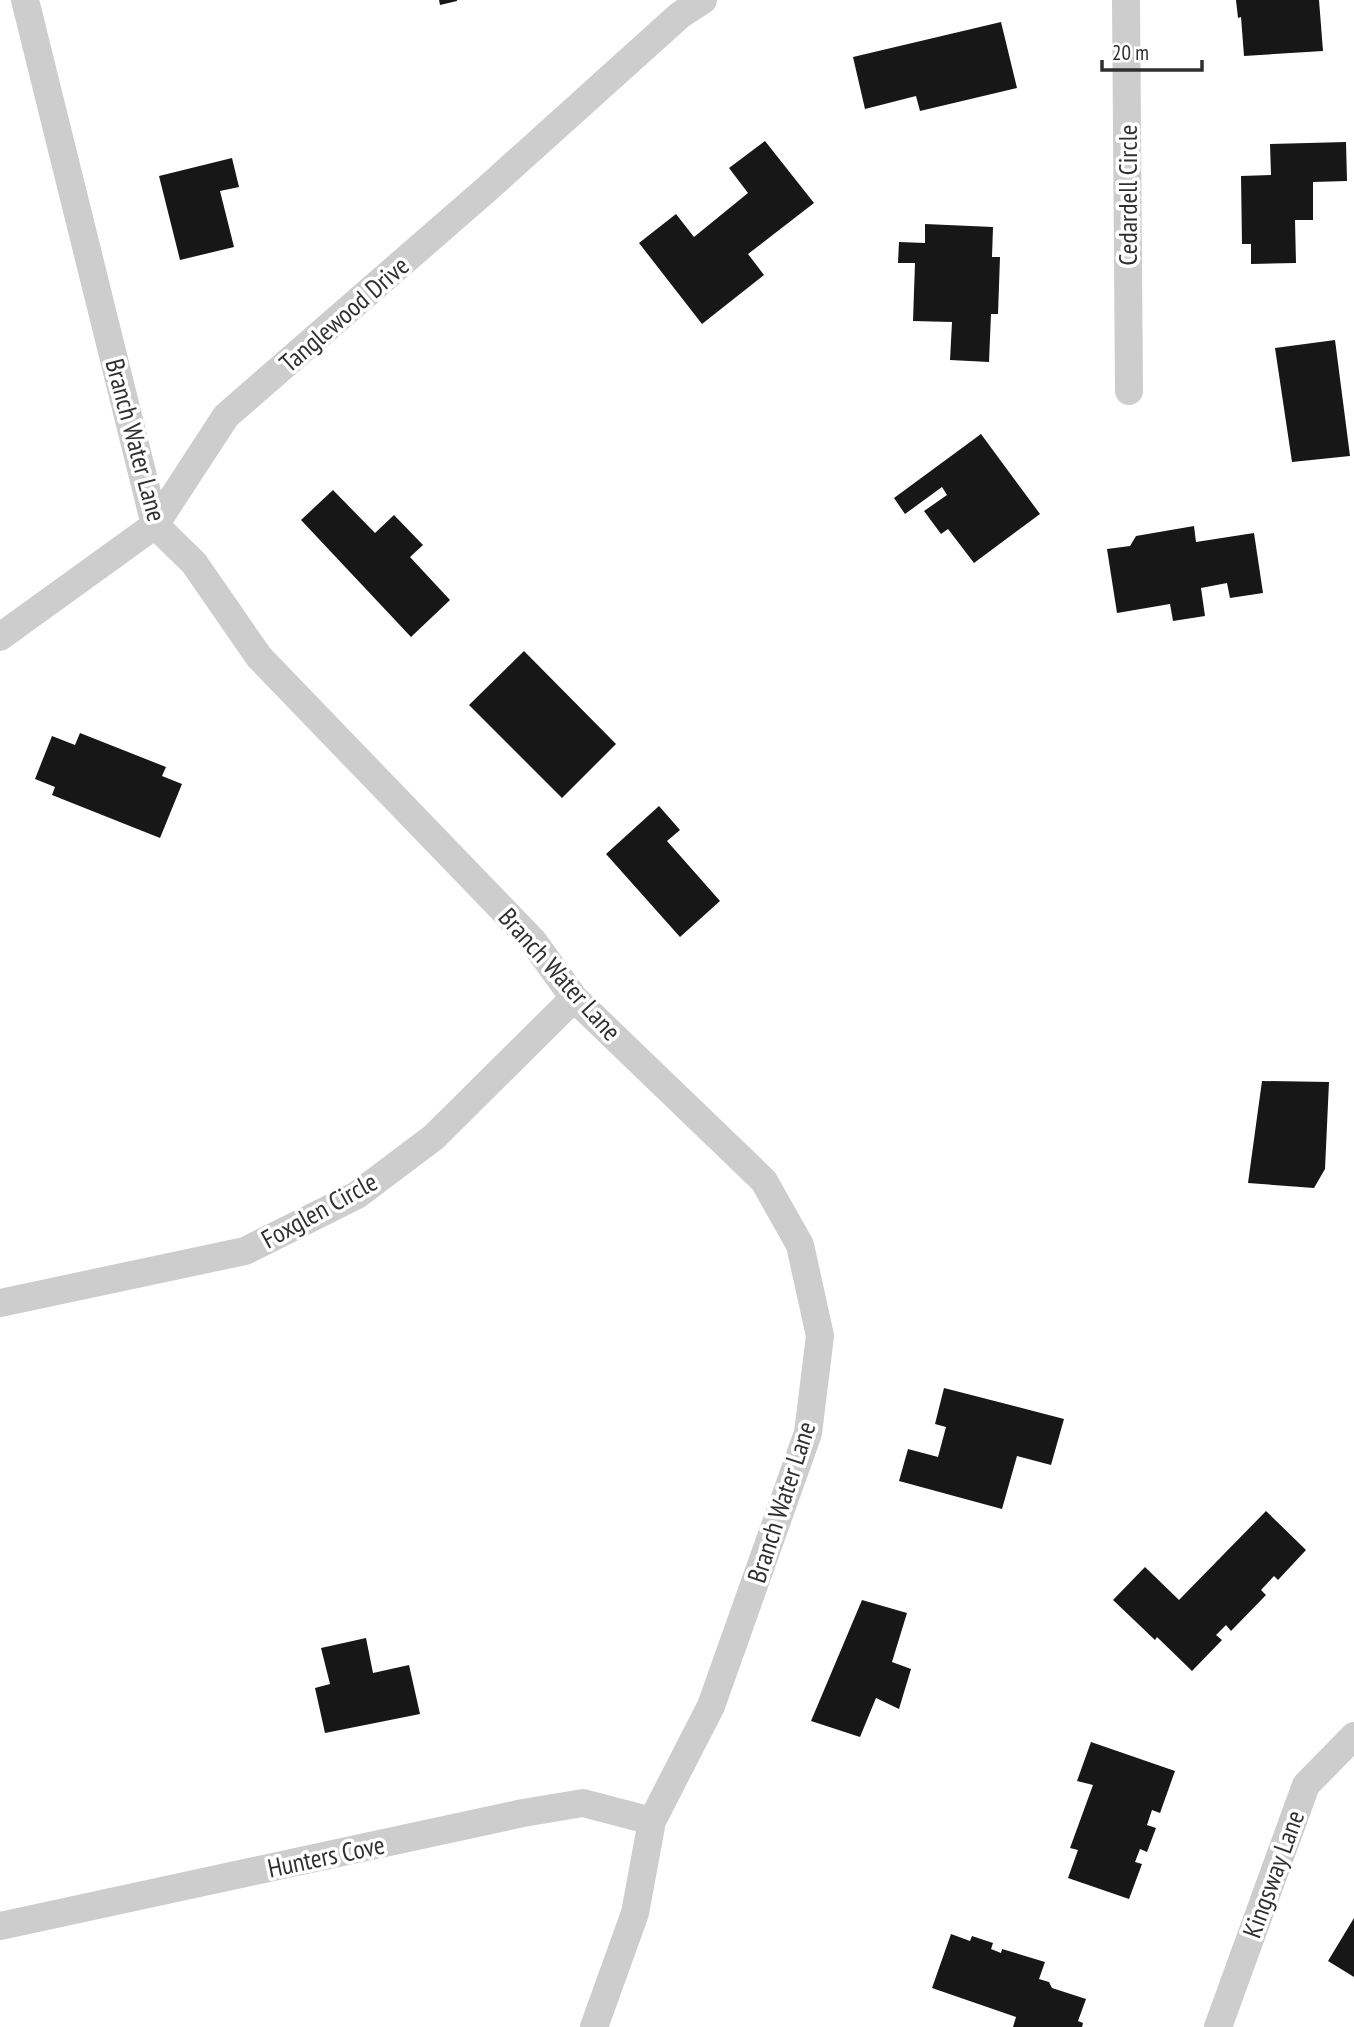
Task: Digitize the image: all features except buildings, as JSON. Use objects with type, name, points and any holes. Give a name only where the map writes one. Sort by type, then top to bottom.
[{"type":"street","name":"Branch Water Lane","points":[[25,0],[155,525],[194,563],[259,657],[533,941],[574,998],[764,1181],[800,1245],[820,1336],[808,1433],[711,1706],[652,1821],[635,1913],[594,2027]]},
{"type":"street","name":"Cedardell Circle","points":[[1126,0],[1129,391]]},
{"type":"street","name":"Tanglewood Drive","points":[[0,636],[155,525],[226,416],[488,188],[686,5]]},
{"type":"street","name":"Foxglen Circle","points":[[0,1303],[245,1251],[357,1195],[434,1137],[574,998]]},
{"type":"street","name":"Kingsway Lane","points":[[1217,2027],[1306,1785],[1354,1737]]},
{"type":"street","name":"Hunters Cove","points":[[0,1926],[523,1813],[583,1803],[652,1821]]}]
